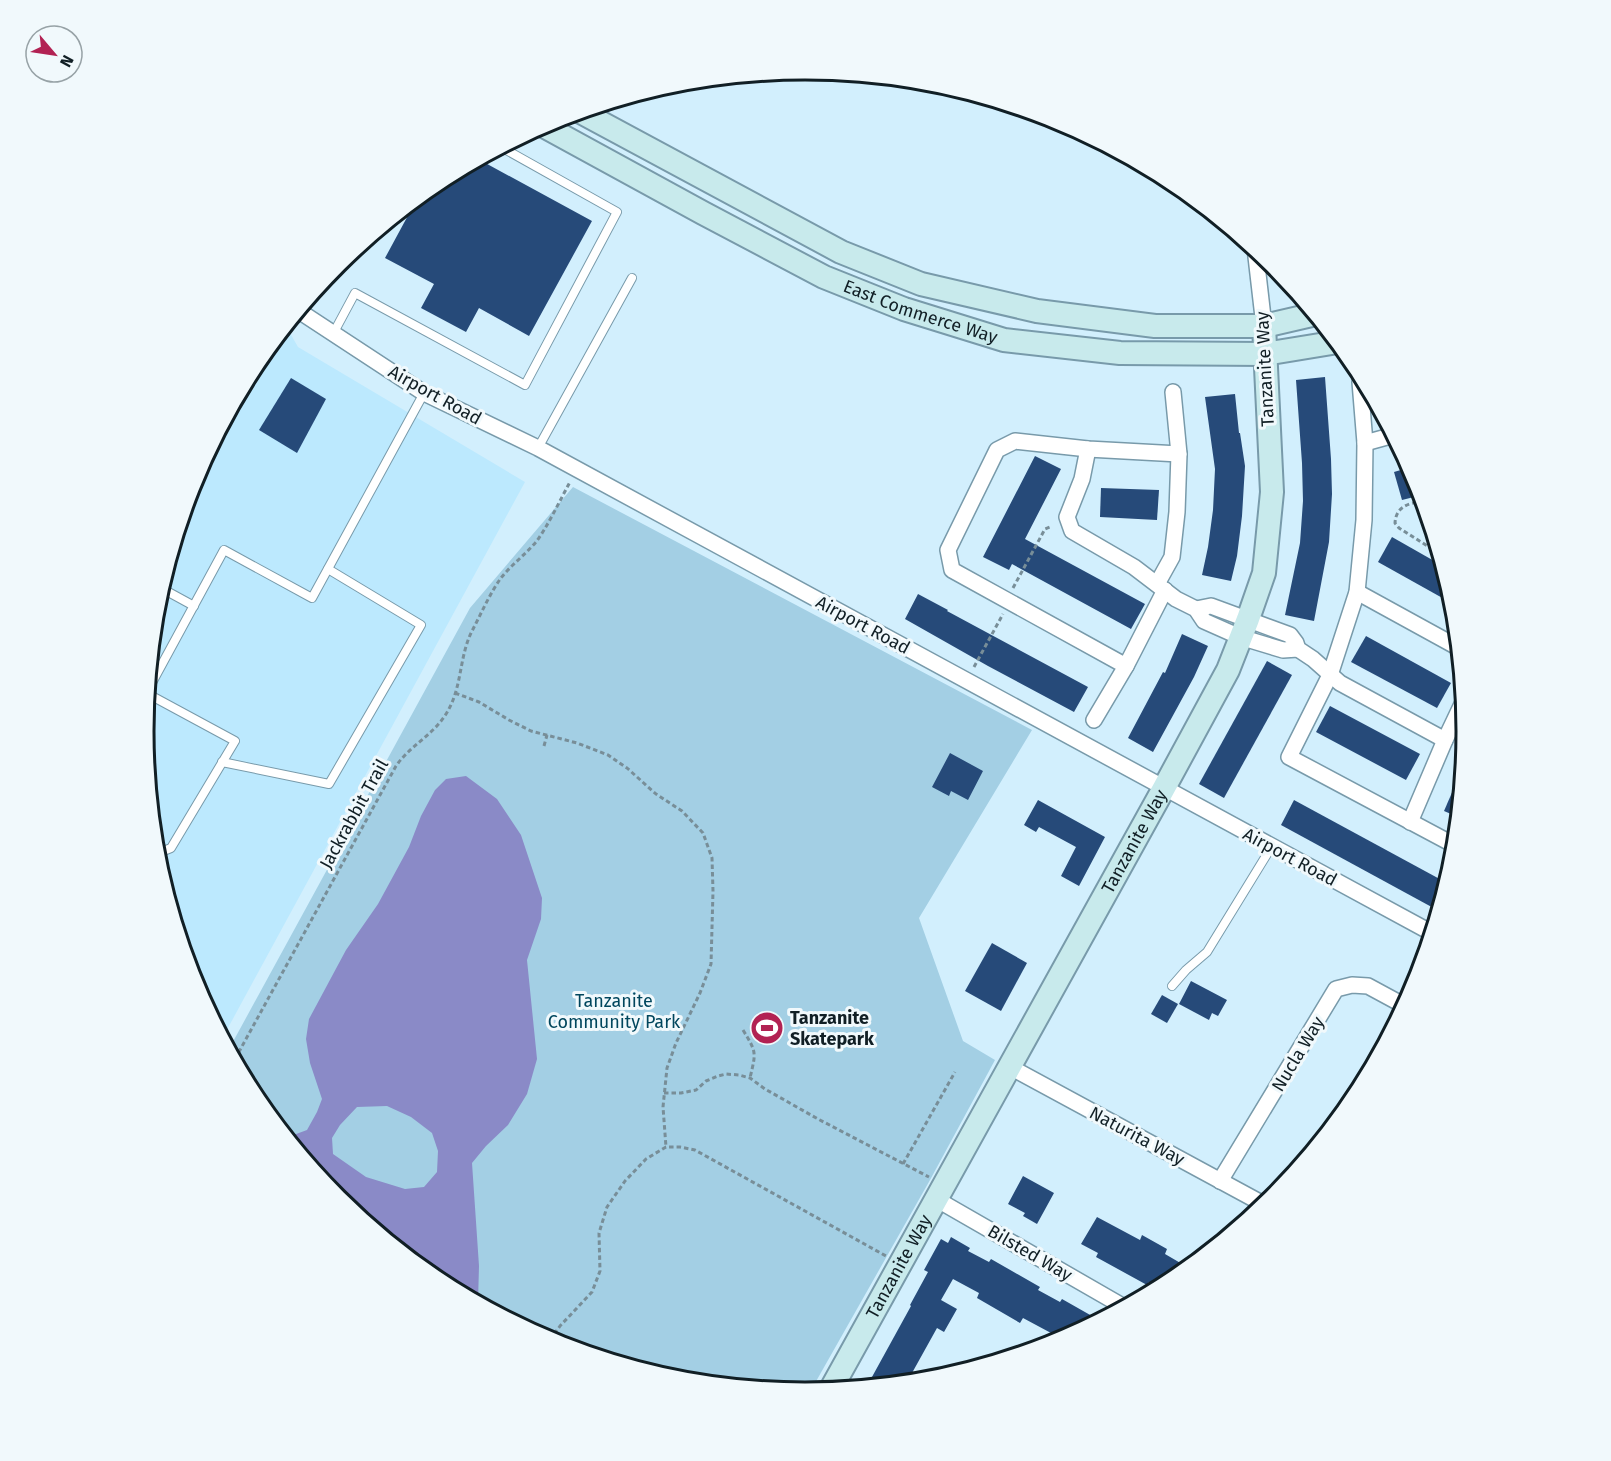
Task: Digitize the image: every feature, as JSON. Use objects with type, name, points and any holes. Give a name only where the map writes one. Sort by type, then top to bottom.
[{"type":"main road","name":"East Commerce Way","points":[[589,117],[842,252],[921,284],[1037,311],[1155,326],[1264,326],[1307,316]]},
{"type":"main road","name":"East Commerce Way","points":[[552,131],[824,277],[904,309],[1004,340],[1120,354],[1265,354],[1329,344]]},
{"type":"main road","name":"Tanzanite Way","points":[[836,1381],[900,1264],[934,1189],[1010,1067],[1228,670],[1264,573],[1272,492],[1264,326]]},
{"type":"street","name":"Tanzanite Way","points":[[1257,261],[1264,326]]},
{"type":"street","name":"Airport Road","points":[[305,315],[424,393],[538,448],[1425,929]]},
{"type":"street","points":[[1094,720],[1126,666],[1172,557],[1177,512],[1179,454],[1173,392]]},
{"type":"street","points":[[1361,392],[1365,442],[1364,520],[1357,592],[1330,675],[1289,757],[1447,841]]},
{"type":"street","points":[[1365,442],[1386,437]]},
{"type":"street","points":[[1126,666],[952,570],[948,550],[998,450],[1015,441],[1088,449],[1179,454]]},
{"type":"street","points":[[1088,449],[1082,479],[1067,517],[1072,531],[1134,567],[1176,599],[1196,609],[1204,621],[1244,628],[1283,650],[1298,649],[1340,683],[1444,740]]},
{"type":"street","points":[[1357,592],[1451,643]]},
{"type":"street","points":[[1410,822],[1456,717]]},
{"type":"street","name":"Nucla Way","points":[[1220,1181],[1336,989],[1352,985],[1368,986],[1397,1002]]},
{"type":"street","name":"Naturita Way","points":[[1010,1067],[1256,1200]]},
{"type":"street","name":"Bilsted Way","points":[[934,1189],[1116,1302]]},
{"type":"lane","points":[[333,334],[355,293],[525,385],[617,212],[509,152]]},
{"type":"lane","points":[[538,448],[632,278]]},
{"type":"lane","points":[[157,675],[224,550],[312,598],[424,393]]},
{"type":"lane","points":[[222,762],[329,784],[421,625],[328,569]]},
{"type":"lane","points":[[170,593],[194,606]]},
{"type":"lane","points":[[156,696],[235,741],[171,848],[166,850]]},
{"type":"lane","points":[[1173,986],[1186,970],[1207,952],[1272,846]]},
{"type":"path","name":"Jackrabbit Trail","points":[[239,1051],[396,766],[407,752],[433,730],[444,717],[459,684],[464,651],[471,633],[501,579],[537,540],[577,470]]},
{"type":"path","points":[[1415,502],[1402,507],[1397,513],[1395,523],[1430,548]]},
{"type":"path","points":[[1010,595],[1045,529],[1050,527]]},
{"type":"path","points":[[974,667],[1005,609]]},
{"type":"path","points":[[455,693],[479,702],[531,731],[577,743],[608,755],[627,768],[656,794],[682,811],[703,833],[712,858],[711,964],[667,1068],[663,1107],[666,1147]]},
{"type":"path","points":[[544,746],[547,735]]},
{"type":"path","points":[[743,1030],[756,1053],[750,1078]]},
{"type":"path","points":[[903,1164],[955,1072]]},
{"type":"path","points":[[664,1093],[696,1090],[706,1082],[726,1074],[750,1078],[774,1094],[903,1164],[934,1189]]},
{"type":"path","points":[[555,1332],[592,1292],[600,1271],[599,1233],[607,1207],[625,1180],[646,1159],[666,1147],[695,1150],[900,1264]]},
{"type":"shaded area","points":[[290,333],[298,347],[525,482],[228,1029],[204,980],[177,899],[160,815],[154,730],[160,646],[177,562],[204,481],[242,405]]},
{"type":"green space","name":"Tanzanite Community Park","points":[[573,487],[1032,730],[919,918],[963,1041],[995,1060],[816,1382],[721,1376],[637,1359],[556,1332],[480,1294],[409,1247],[345,1191],[289,1127],[264,1092],[234,1040],[470,608]]},
{"type":"water","points":[[466,776],[497,799],[521,835],[542,898],[541,919],[527,960],[537,1059],[527,1094],[508,1125],[472,1163],[479,1266],[478,1293],[444,1272],[376,1220],[345,1191],[295,1134],[307,1130],[322,1099],[310,1063],[306,1039],[309,1019],[346,950],[378,904],[409,847],[421,816],[435,790],[446,779]],"holes":[[[387,1106],[411,1117],[432,1133],[438,1151],[437,1172],[424,1187],[405,1189],[366,1177],[333,1154],[332,1138],[340,1125],[357,1107]]]},
{"type":"building","points":[[486,164],[592,221],[529,336],[479,308],[466,332],[421,308],[434,284],[385,258],[409,214],[444,189]]},
{"type":"building","points":[[1325,377],[1332,494],[1329,542],[1314,621],[1285,615],[1300,543],[1303,501],[1296,380]]},
{"type":"building","points":[[291,378],[326,399],[297,453],[259,430]]},
{"type":"building","points":[[1235,394],[1245,466],[1242,516],[1231,581],[1202,575],[1213,510],[1215,469],[1205,397]]},
{"type":"building","points":[[1035,456],[1061,469],[1025,539],[1145,604],[1131,629],[1012,564],[1009,570],[983,557]]},
{"type":"building","points":[[1402,470],[1413,497],[1402,500],[1394,472]]},
{"type":"building","points":[[1101,488],[1159,490],[1157,520],[1100,517]]},
{"type":"building","points":[[1392,537],[1434,561],[1443,598],[1378,562]]},
{"type":"building","points":[[918,594],[1088,687],[1074,712],[905,619]]},
{"type":"building","points":[[1182,634],[1208,646],[1194,677],[1153,752],[1128,738],[1163,672],[1165,673]]},
{"type":"building","points":[[1366,636],[1451,683],[1437,708],[1351,662]]},
{"type":"building","points":[[1267,661],[1292,675],[1224,798],[1199,784]]},
{"type":"building","points":[[1330,706],[1420,754],[1406,780],[1316,732]]},
{"type":"building","points":[[950,753],[983,771],[968,800],[951,791],[949,796],[932,787]]},
{"type":"building","points":[[1453,789],[1451,814],[1444,811]]},
{"type":"building","points":[[1038,800],[1105,837],[1079,886],[1061,876],[1076,847],[1039,827],[1036,832],[1024,825]]},
{"type":"building","points":[[1294,800],[1439,879],[1432,907],[1281,825]]},
{"type":"building","points":[[992,943],[1027,963],[1001,1011],[965,991]]},
{"type":"building","points":[[1191,981],[1227,1000],[1218,1016],[1212,1013],[1209,1020],[1179,1004]]},
{"type":"building","points":[[1162,995],[1178,1004],[1167,1023],[1151,1014]]},
{"type":"building","points":[[1023,1176],[1054,1193],[1037,1224],[1023,1216],[1025,1213],[1008,1204]]},
{"type":"building","points":[[1097,1217],[1140,1240],[1142,1235],[1167,1249],[1165,1254],[1180,1263],[1146,1285],[1096,1257],[1098,1253],[1081,1244]]},
{"type":"building","points":[[951,1237],[970,1248],[968,1251],[989,1262],[991,1259],[1040,1287],[1038,1290],[1060,1302],[1062,1299],[1091,1315],[1051,1334],[1023,1318],[1020,1323],[977,1298],[979,1293],[953,1279],[941,1300],[957,1309],[944,1332],[937,1328],[912,1372],[872,1378],[911,1306],[928,1272],[924,1270],[941,1239],[948,1243]]},
{"type":"place","name":"Tanzanite Skatepark","points":[[767,1028]]}]
